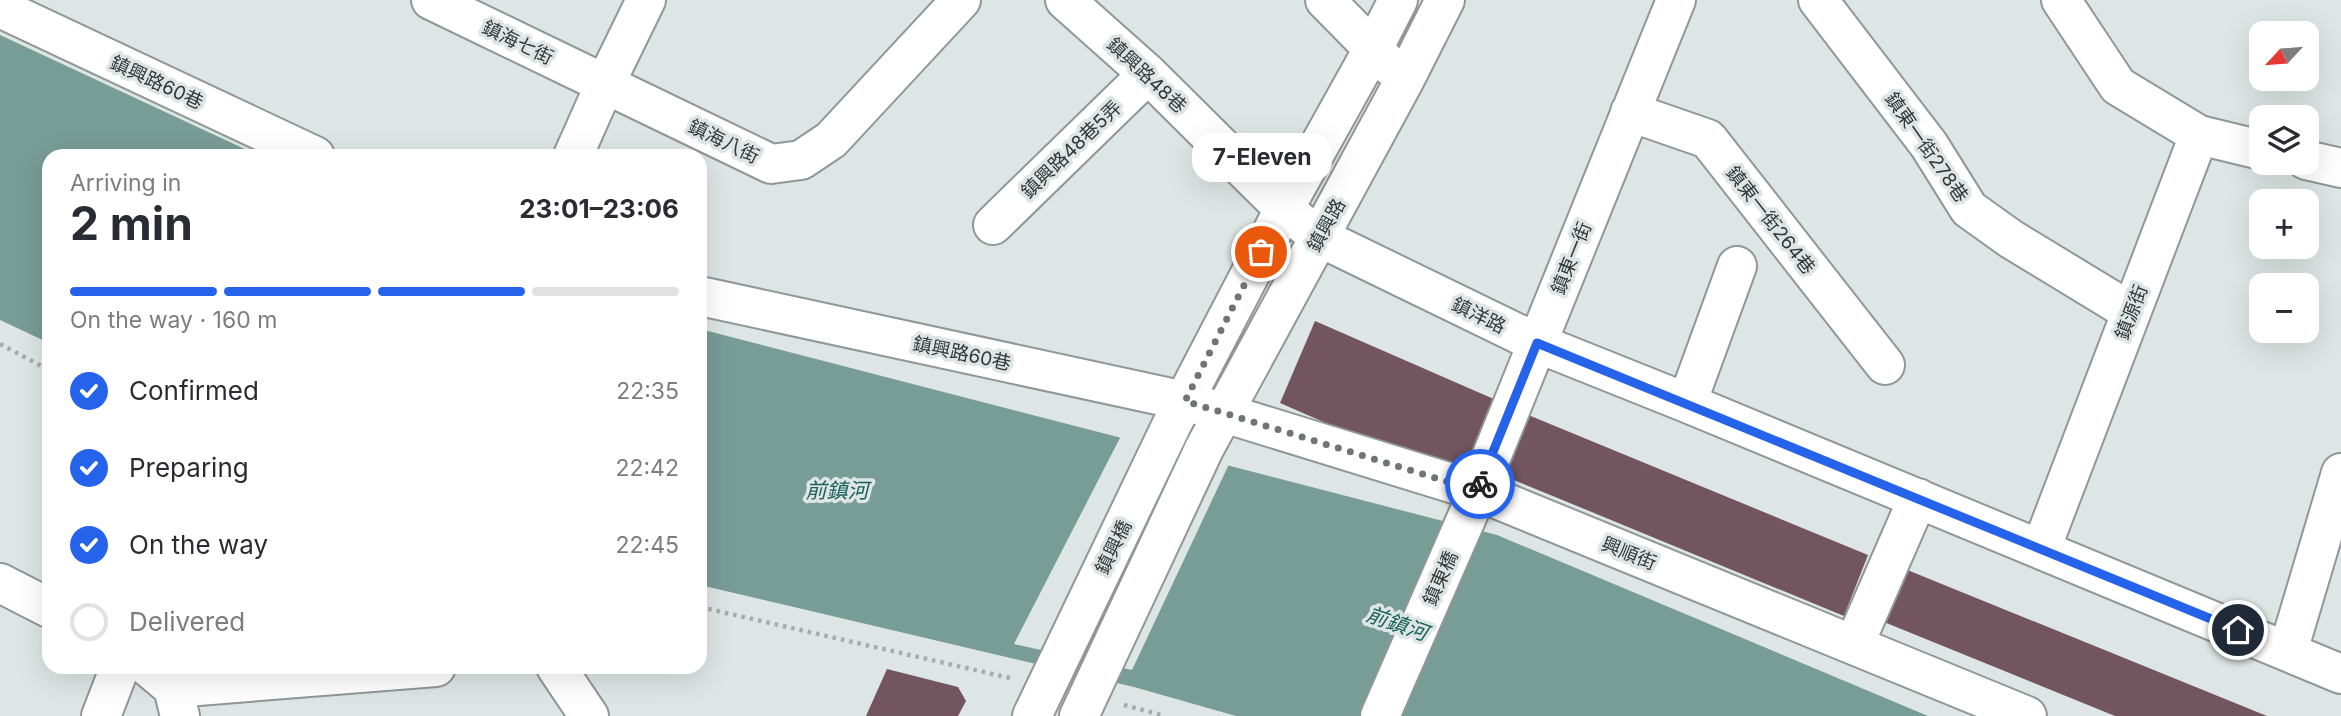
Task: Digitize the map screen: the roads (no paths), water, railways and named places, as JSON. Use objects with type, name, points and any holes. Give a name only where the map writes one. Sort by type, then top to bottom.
[{"type":"street","name":"鎮海七街","points":[[431,0],[605,84]]},
{"type":"street","points":[[576,149],[646,0]]},
{"type":"street","name":"鎮海八街","points":[[605,84],[771,164],[802,160],[831,140],[961,0]]},
{"type":"street","name":"鎮興路48巷","points":[[1065,0],[1148,74],[1284,209],[1319,237]]},
{"type":"street","points":[[1325,0],[1404,81]]},
{"type":"street","points":[[1177,416],[1284,209],[1398,0]]},
{"type":"street","name":"鎮興路","points":[[1088,695],[1204,449],[1404,81],[1445,0]]},
{"type":"street","name":"鎮東一街","points":[[1472,504],[1676,0]]},
{"type":"street","name":"鎮東一街278巷","points":[[1818,0],[1929,145],[1969,209],[2011,239],[2131,312]]},
{"type":"street","points":[[2061,0],[2118,86],[2199,135],[2249,147]]},
{"type":"street","name":"鎮興路60巷","points":[[0,8],[46,13],[302,149]]},
{"type":"street","name":"鎮興路48巷5弄","points":[[993,225],[1148,74]]},
{"type":"street","name":"鎮東一街264巷","points":[[1630,112],[1708,139],[1885,365]]},
{"type":"street","name":"鎮源街","points":[[2041,549],[2199,135]]},
{"type":"street","points":[[2319,163],[2341,169]]},
{"type":"street","name":"鎮洋路","points":[[1319,237],[1537,343],[2341,674]]},
{"type":"street","points":[[1686,403],[1737,266]]},
{"type":"street","name":"鎮興路60巷","points":[[707,298],[1177,416],[1224,411]]},
{"type":"street","name":"興順街","points":[[1224,411],[1854,645],[2027,716]]},
{"type":"street","name":"鎮興橋","points":[[1045,688],[1177,416]]},
{"type":"street","points":[[2288,651],[2341,473]]},
{"type":"street","points":[[1854,645],[1918,498]]},
{"type":"street","name":"鎮東橋","points":[[1380,716],[1472,504]]},
{"type":"street","points":[[0,583],[42,604]]},
{"type":"street","points":[[101,716],[117,674]]},
{"type":"street","points":[[167,690],[354,674]]},
{"type":"street","points":[[561,674],[589,716]]},
{"type":"water","points":[[0,35],[245,149],[42,149],[42,340],[0,320]]},
{"type":"water","name":"前鎮河","points":[[707,331],[1497,535],[1928,716],[1236,716],[1134,687],[707,587]]},
{"type":"place","name":"7-Eleven","points":[[1261,252]]}]
